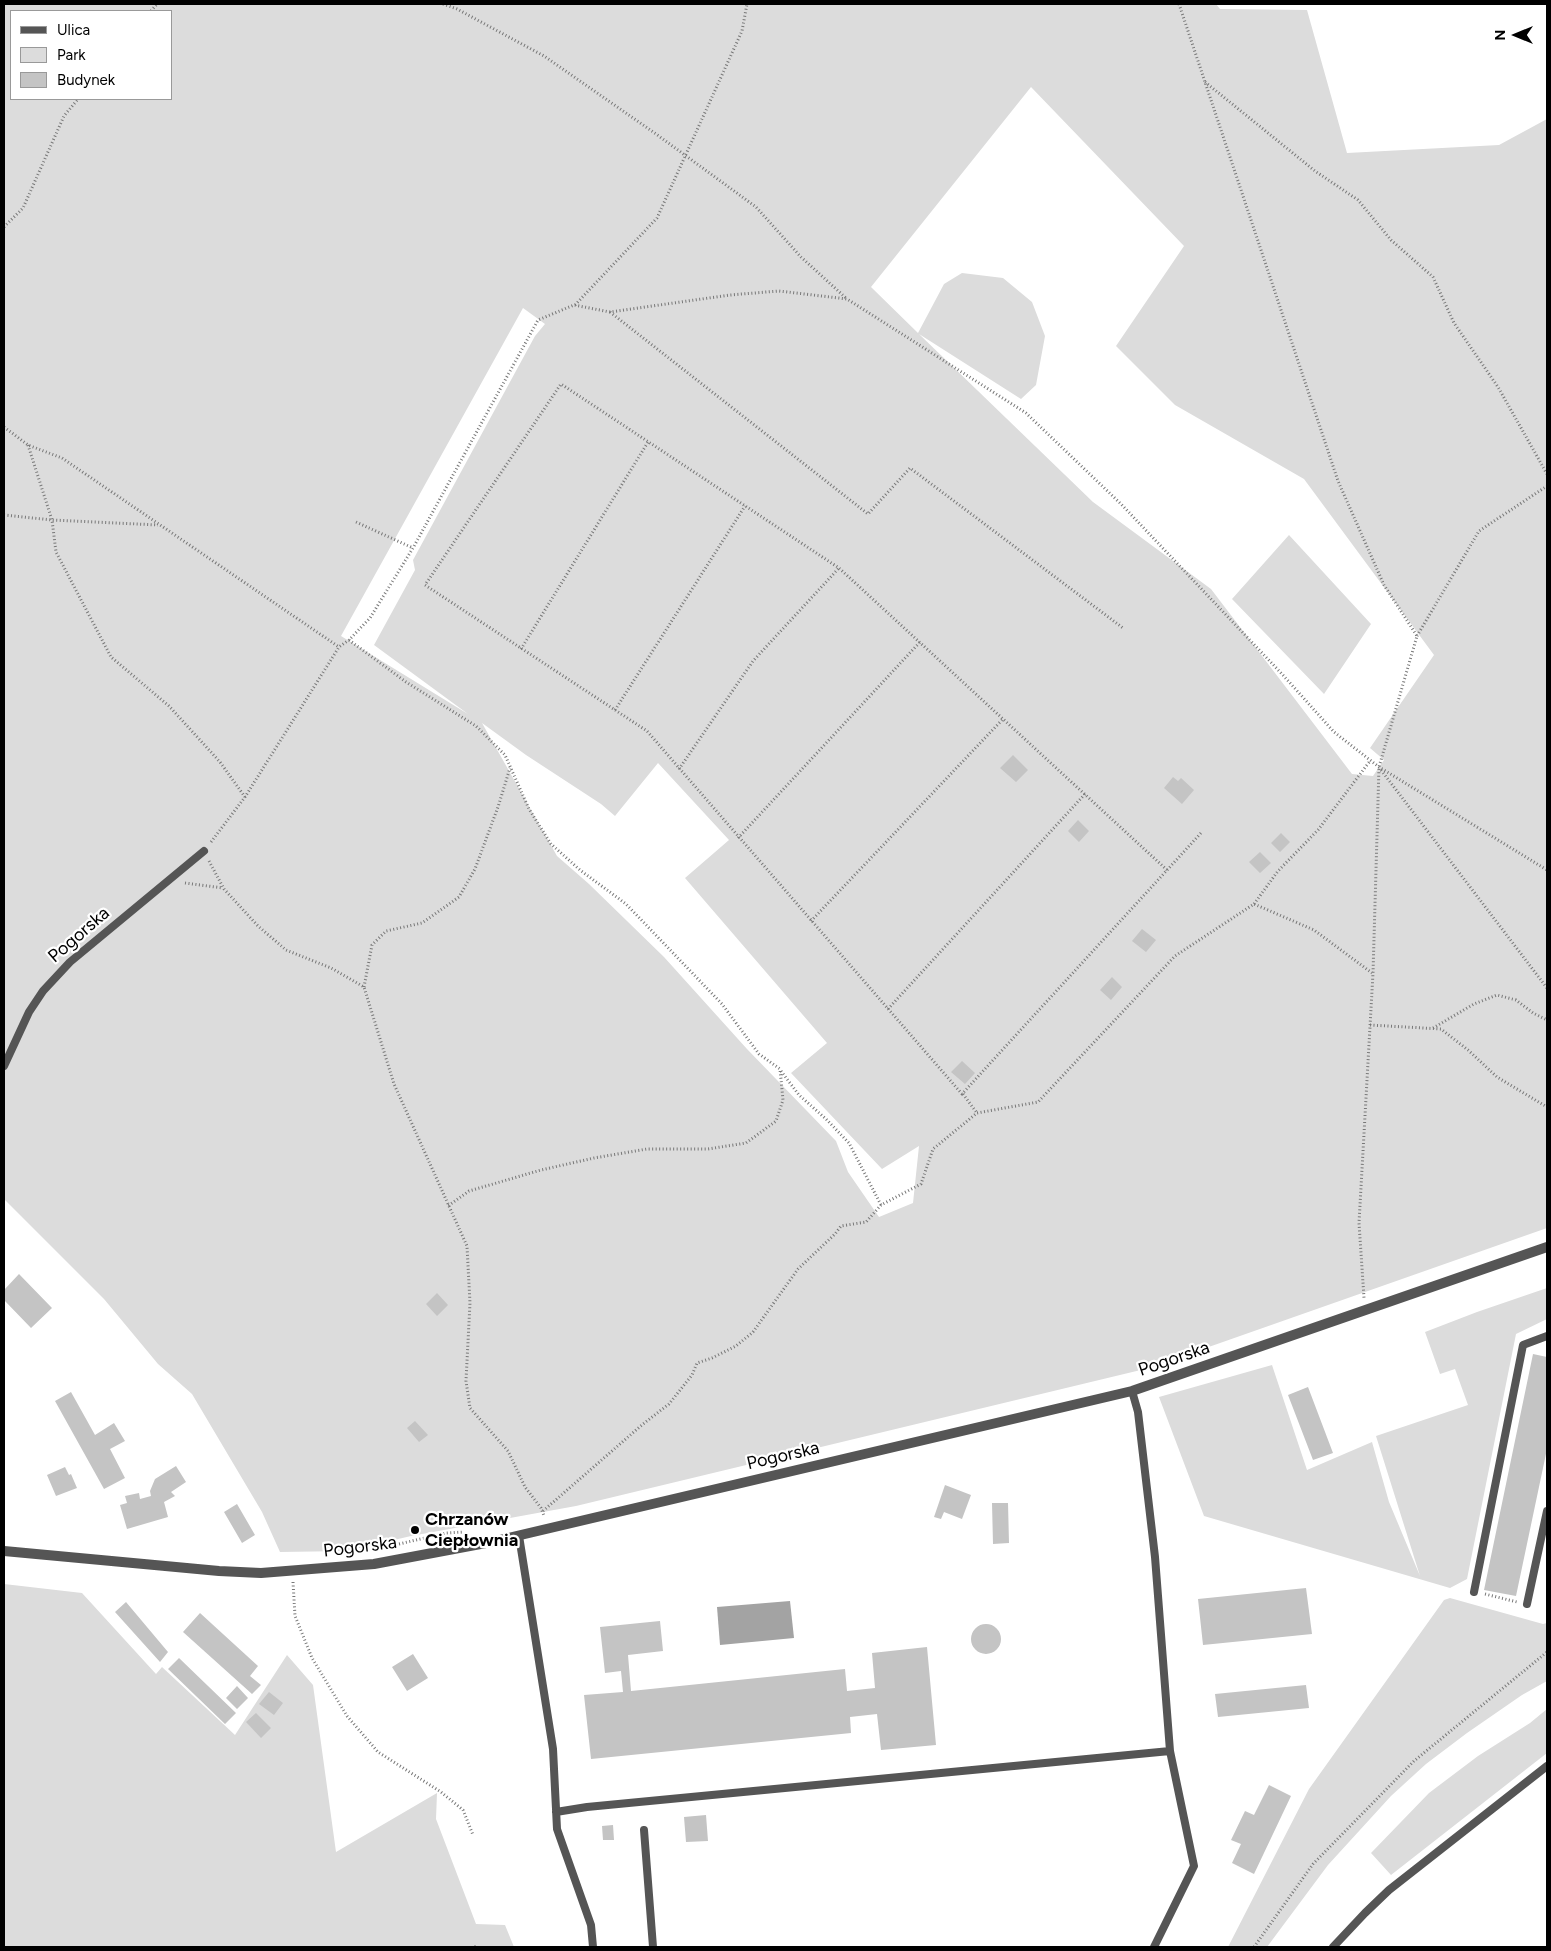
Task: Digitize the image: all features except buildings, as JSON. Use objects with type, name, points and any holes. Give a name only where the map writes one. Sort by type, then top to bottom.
[{"type":"street","name":"Pogorska","points":[[4,1552],[219,1571],[292,1571],[374,1564],[519,1536],[1132,1391],[1547,1247]]},
{"type":"lane","name":"Pogorska","points":[[4,1066],[29,1012],[43,991],[70,962],[204,851]]},
{"type":"lane","points":[[1474,1592],[1524,1345],[1547,1336]]},
{"type":"lane","points":[[1132,1391],[1138,1412],[1155,1557],[1170,1751],[1194,1866],[1154,1947]]},
{"type":"lane","points":[[1527,1604],[1547,1511]]},
{"type":"lane","points":[[519,1536],[553,1749],[557,1829],[591,1925],[593,1947]]},
{"type":"lane","points":[[556,1812],[587,1807],[1170,1751]]},
{"type":"lane","points":[[1333,1947],[1389,1890],[1547,1766]]},
{"type":"lane","points":[[644,1830],[653,1947]]},
{"type":"path","points":[[443,4],[457,8],[544,56],[656,134],[756,207],[801,257],[847,299],[1026,413],[1121,504],[1282,674],[1334,732],[1379,767],[1547,870]]},
{"type":"path","points":[[364,987],[331,968],[286,950],[258,926],[224,888],[204,851],[245,797],[339,647],[349,640],[370,618],[413,548],[538,320],[574,305],[657,218],[742,31],[747,4]]},
{"type":"path","points":[[1179,4],[1338,482],[1384,585],[1417,636]]},
{"type":"path","points":[[1205,82],[1315,171],[1358,200],[1391,240],[1433,277],[1454,323],[1498,386],[1547,474]]},
{"type":"path","points":[[4,227],[23,208],[64,116],[77,100]]},
{"type":"path","points":[[574,305],[610,312],[730,295],[779,291],[847,299]]},
{"type":"path","points":[[610,312],[868,514],[910,468],[1123,628]]},
{"type":"path","points":[[977,1113],[646,731],[425,586],[560,384],[839,568],[1167,870]]},
{"type":"path","points":[[4,427],[28,446],[62,458],[339,647]]},
{"type":"path","points":[[522,649],[648,442]]},
{"type":"path","points":[[28,446],[52,520],[56,552],[111,657],[169,706],[220,762],[245,797]]},
{"type":"path","points":[[1365,1311],[1359,1223],[1373,973],[1379,767],[1417,636],[1479,530],[1547,486]]},
{"type":"path","points":[[614,710],[745,506]]},
{"type":"path","points":[[4,515],[52,520],[158,525]]},
{"type":"path","points":[[356,522],[413,548]]},
{"type":"path","points":[[679,769],[753,661],[839,568]]},
{"type":"path","points":[[349,640],[406,682],[476,726],[505,755],[529,809],[551,844],[580,870],[626,904],[722,1004],[759,1054],[780,1069],[799,1095],[849,1143],[881,1205]]},
{"type":"path","points":[[738,838],[920,642]]},
{"type":"path","points":[[811,921],[1003,719]]},
{"type":"path","points":[[542,1511],[669,1404],[692,1375],[697,1363],[736,1346],[753,1332],[798,1269],[836,1234],[841,1226],[866,1222],[881,1205],[921,1184],[933,1149],[977,1113],[1038,1102],[1175,956],[1254,904],[1278,871],[1318,830],[1370,761]]},
{"type":"path","points":[[510,767],[498,807],[475,869],[459,897],[422,923],[386,930],[372,945],[364,987],[394,1084],[467,1246],[470,1303],[466,1381],[470,1408],[508,1451],[525,1487],[542,1511],[544,1519],[552,1517]]},
{"type":"path","points":[[1379,767],[1547,988]]},
{"type":"path","points":[[888,1010],[1085,794]]},
{"type":"path","points":[[962,1094],[1201,833]]},
{"type":"path","points":[[168,881],[224,888]]},
{"type":"path","points":[[1254,904],[1314,930],[1373,973]]},
{"type":"path","points":[[1432,1028],[1474,1004],[1497,996],[1516,1000],[1547,1020]]},
{"type":"path","points":[[1370,1025],[1441,1030],[1450,1035],[1497,1077],[1547,1107]]},
{"type":"path","points":[[448,1206],[469,1191],[541,1170],[594,1158],[646,1149],[708,1149],[746,1143],[776,1121],[783,1100],[780,1069]]},
{"type":"path","points":[[1355,1298],[1373,1291]]},
{"type":"path","points":[[379,1549],[446,1533],[472,1532]]},
{"type":"path","points":[[292,1571],[295,1616],[312,1658],[347,1716],[378,1752],[441,1792],[463,1810],[473,1835]]},
{"type":"path","points":[[1474,1592],[1527,1604]]},
{"type":"path","points":[[1254,1947],[1313,1864],[1414,1761],[1547,1652]]},
{"type":"green space","points":[[4,4],[1216,4],[1220,9],[1307,10],[1347,153],[1499,145],[1547,119],[1547,1228],[1149,1368],[576,1506],[411,1536],[347,1551],[280,1552],[262,1512],[192,1394],[158,1364],[104,1299],[4,1199]],"holes":[[[1031,87],[1184,246],[1116,346],[1175,405],[1304,479],[1434,655],[1370,748],[1384,760],[1373,776],[1352,774],[1211,589],[1093,502],[919,334],[1021,399],[1036,385],[1045,336],[1032,302],[1003,278],[962,273],[944,284],[918,333],[871,287]],[[523,308],[545,324],[535,336],[413,560],[415,570],[374,645],[468,714],[341,636]],[[482,723],[526,755],[601,804],[615,816],[658,763],[729,840],[685,878],[827,1043],[791,1073],[882,1169],[919,1146],[913,1203],[879,1217],[848,1172],[836,1141],[747,1049],[664,957],[589,884],[557,856]]]},
{"type":"green space","points":[[1289,535],[1371,624],[1324,694],[1232,599]]},
{"type":"green space","points":[[1547,1288],[1547,1319],[1516,1334],[1467,1579],[1450,1588],[1204,1516],[1159,1397],[1272,1365],[1307,1470],[1372,1442],[1389,1502],[1420,1576],[1376,1436],[1468,1405],[1455,1369],[1440,1374],[1425,1332]]},
{"type":"green space","points":[[4,1584],[82,1593],[156,1674],[162,1667],[235,1735],[287,1655],[313,1685],[336,1852],[437,1793],[436,1819],[476,1924],[505,1925],[514,1947],[4,1947]]},
{"type":"green space","points":[[1450,1598],[1543,1624],[1547,1623],[1547,1681],[1522,1695],[1467,1733],[1426,1764],[1391,1796],[1328,1865],[1267,1947],[1228,1947],[1309,1789],[1444,1600]]},
{"type":"green space","points":[[1547,1709],[1547,1753],[1391,1875],[1371,1853],[1429,1793],[1478,1756],[1530,1723]]},
{"type":"shaded area","points":[[790,1601],[794,1638],[720,1645],[717,1607]]},
{"type":"place","name":"Chrzanów Ciepłownia","points":[[415,1530]]}]
